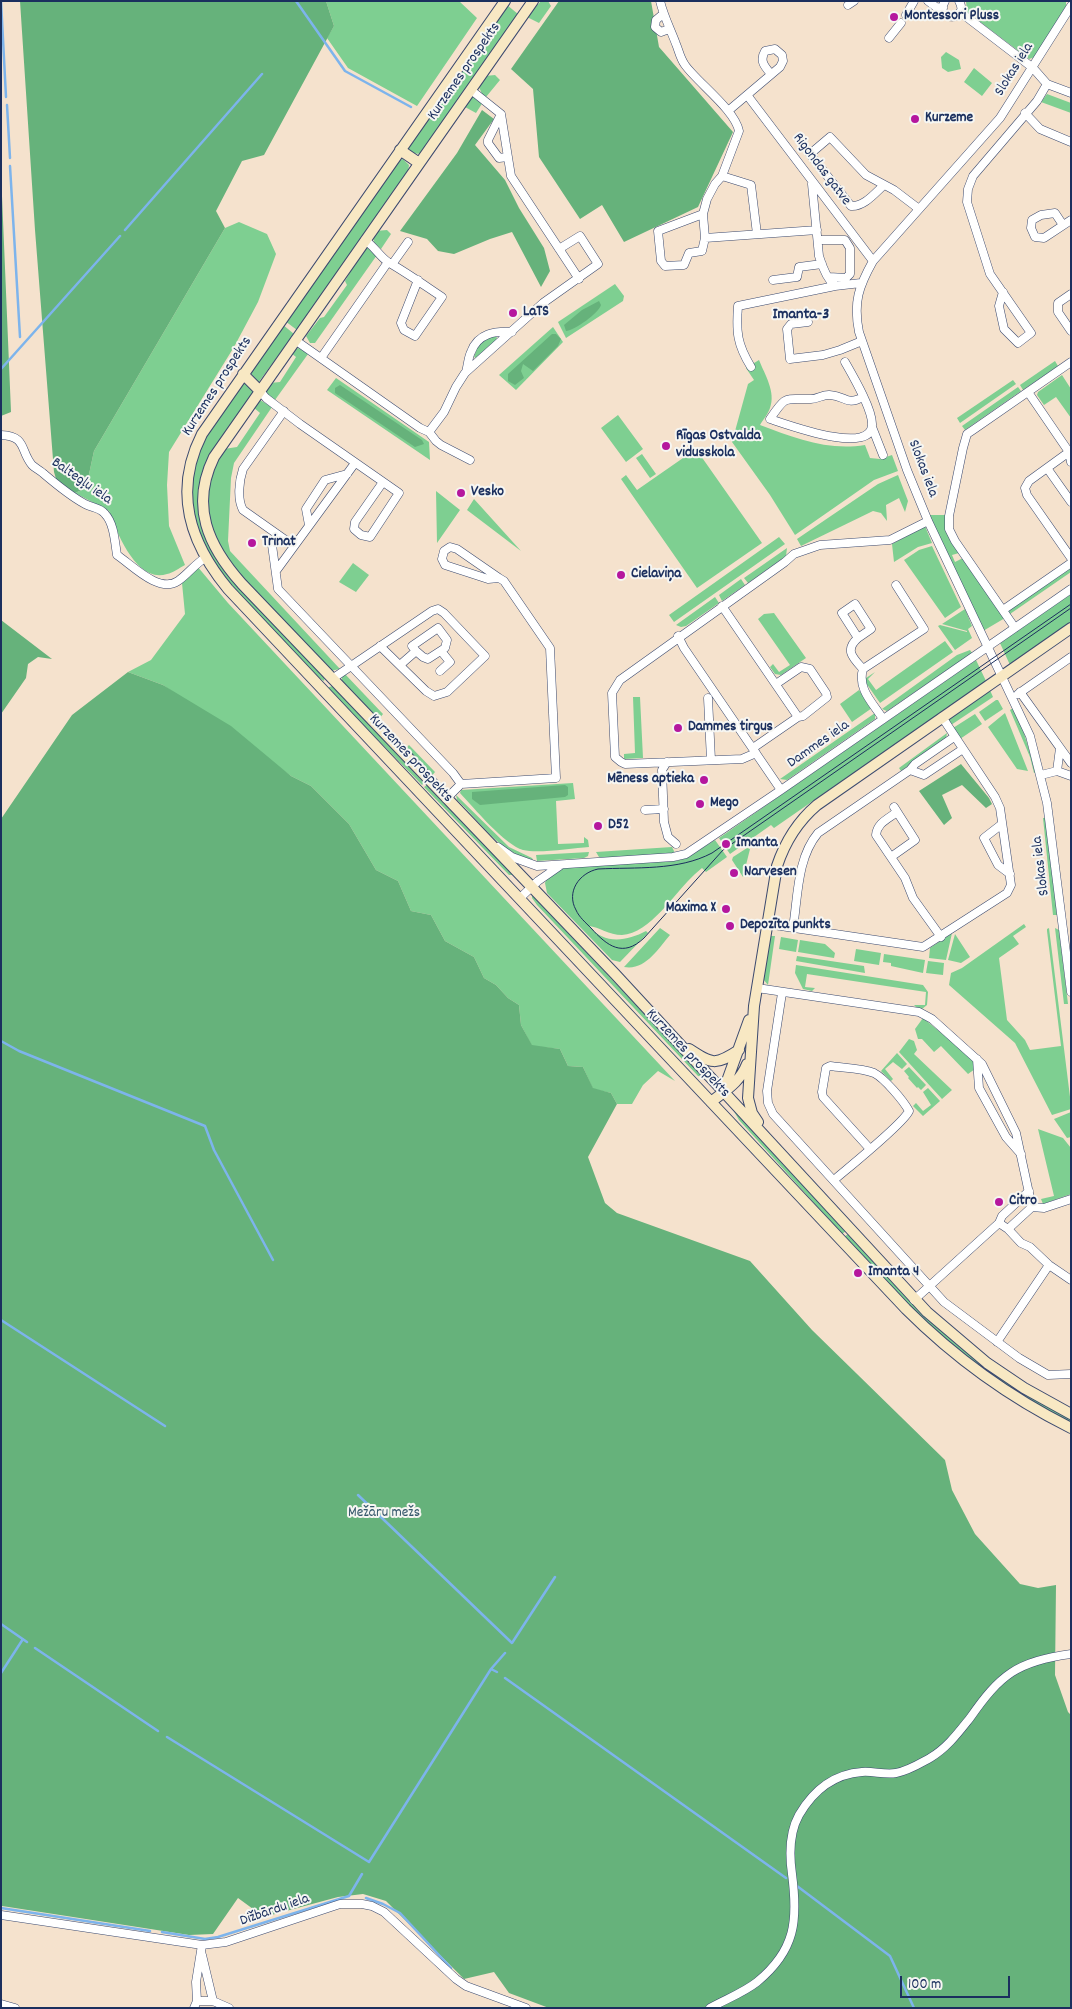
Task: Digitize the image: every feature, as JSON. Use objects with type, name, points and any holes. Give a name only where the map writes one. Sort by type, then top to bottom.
[{"type":"main road","name":"Kurzemes prospekts","points":[[505,1],[202,434],[190,464],[186,485],[193,530],[205,558],[228,589],[906,1310],[937,1339],[997,1386],[1071,1428]]},
{"type":"main road","name":"Kurzemes prospekts","points":[[533,1],[295,340],[210,466],[204,482],[202,499],[206,524],[216,550],[235,576],[446,800],[615,974],[778,1149],[914,1300],[950,1334],[987,1363],[1024,1388],[1071,1414]]},
{"type":"main road","points":[[400,150],[419,162]]},
{"type":"main road","points":[[243,374],[260,391]]},
{"type":"main road","points":[[778,1149],[752,1113],[748,1088],[754,1006],[767,924],[777,866],[787,842],[800,822],[817,806],[1071,628]]},
{"type":"main road","points":[[322,688],[332,679]]},
{"type":"main road","points":[[723,1092],[754,1006]]},
{"type":"main road","points":[[678,1043],[708,1061],[724,1060],[739,1050]]},
{"type":"main road","points":[[712,1102],[733,1086],[744,1072],[750,1055]]},
{"type":"street","points":[[660,1],[662,15],[668,21],[669,29],[685,66],[728,111],[738,126],[739,131],[722,176],[707,199],[703,214],[706,238],[702,251],[689,253],[684,265],[665,266],[661,261],[658,231],[703,214]]},
{"type":"street","points":[[928,1],[936,6],[944,4],[945,14],[950,17],[956,16],[960,12],[959,1]]},
{"type":"street","points":[[906,15],[910,2]]},
{"type":"street","name":"Slokas iela","points":[[1071,6],[1000,118],[873,261],[861,283],[856,312],[862,341],[882,400],[928,521],[1030,736],[1041,775],[1050,824],[1071,992]]},
{"type":"street","points":[[960,12],[1032,68],[1047,84],[1071,93]]},
{"type":"street","points":[[662,15],[656,20],[656,27],[662,32],[669,29]]},
{"type":"street","points":[[889,38],[901,23]]},
{"type":"street","points":[[728,111],[771,74]]},
{"type":"street","points":[[1003,292],[999,306],[1004,329],[1018,343],[1031,333],[1003,292],[990,274],[968,202],[968,189],[973,176],[1037,101],[1047,84]]},
{"type":"street","points":[[471,90],[501,114],[511,176],[579,279]]},
{"type":"street","name":"Rigondas gatve","points":[[747,95],[873,261]]},
{"type":"street","points":[[1025,113],[1040,129],[1071,142]]},
{"type":"street","points":[[501,114],[488,140],[488,144],[499,158],[508,157]]},
{"type":"street","points":[[884,185],[863,203],[851,206],[810,154],[830,137],[866,176],[884,185],[894,190],[919,209]]},
{"type":"street","points":[[722,176],[751,185],[757,234]]},
{"type":"street","points":[[812,182],[822,264],[835,286]]},
{"type":"street","points":[[1063,225],[1071,220]]},
{"type":"street","points":[[706,238],[817,230]]},
{"type":"street","points":[[429,432],[444,412],[465,373],[543,303],[598,264],[580,236],[559,248]]},
{"type":"street","points":[[365,240],[390,263],[418,280],[442,297],[415,336],[404,330],[401,323],[418,280]]},
{"type":"street","points":[[818,240],[845,240],[850,248],[850,274],[846,278],[829,277]]},
{"type":"street","points":[[321,358],[390,263],[408,242]]},
{"type":"street","points":[[773,280],[798,277],[799,267],[822,264]]},
{"type":"street","points":[[751,367],[741,350],[738,340],[738,306],[835,286],[861,283]]},
{"type":"street","points":[[1071,294],[1058,303],[1058,312],[1071,331]]},
{"type":"street","points":[[808,322],[791,324],[788,329],[790,359],[840,350],[862,341]]},
{"type":"street","points":[[465,373],[470,352],[477,340],[490,333],[512,332]]},
{"type":"street","points":[[295,340],[420,428],[429,432],[436,441],[470,460]]},
{"type":"street","points":[[845,362],[866,403],[872,427],[883,455]]},
{"type":"street","points":[[1015,628],[955,542],[949,529],[948,521],[962,448],[967,434],[1071,362]]},
{"type":"street","points":[[260,391],[284,411],[399,493],[370,537],[361,535],[354,529],[355,522],[383,482]]},
{"type":"street","points":[[1028,392],[1069,452],[1071,462]]},
{"type":"street","points":[[872,427],[869,434],[864,436],[840,439],[803,430],[770,419],[781,404],[789,398],[810,399],[830,395],[849,402],[866,403],[882,400]]},
{"type":"street","points":[[284,411],[243,470],[240,481],[240,503],[243,510],[294,546]]},
{"type":"street","name":"Baltegļu iela","points":[[1,435],[11,436],[18,440],[25,448],[32,464],[55,484],[83,503],[98,508],[106,515],[113,532],[117,554],[147,578],[163,584],[173,584],[205,558]]},
{"type":"street","points":[[1069,452],[1027,482],[1025,491],[1071,558]]},
{"type":"street","points":[[276,571],[355,463]]},
{"type":"street","points":[[1047,468],[1071,502]]},
{"type":"street","points":[[309,525],[306,509],[325,480],[347,474]]},
{"type":"street","points":[[776,684],[801,667],[806,667],[810,669],[826,693],[824,701],[803,716],[798,717],[742,759],[625,764],[615,756],[612,693],[620,680],[678,636],[794,554],[820,545],[886,541],[928,521]]},
{"type":"street","points":[[272,545],[278,589],[454,773],[461,784]]},
{"type":"street","points":[[446,800],[461,784],[556,778],[550,648],[507,585],[499,578],[453,547],[446,548],[442,555],[443,562],[447,566],[488,579],[499,578]]},
{"type":"street","points":[[1003,610],[1071,563]]},
{"type":"street","points":[[883,719],[862,686],[861,676],[863,669],[924,629],[896,585]]},
{"type":"street","name":"Dammes iela","points":[[482,836],[512,857],[536,866],[680,856],[699,847],[1071,589]]},
{"type":"street","points":[[722,606],[798,717]]},
{"type":"street","points":[[332,679],[350,665],[438,609],[485,656],[447,692],[438,696],[426,692],[380,646]]},
{"type":"street","points":[[438,628],[446,640],[446,648],[428,659],[422,657],[416,651],[412,646],[438,628]]},
{"type":"street","points":[[678,636],[684,648],[782,790]]},
{"type":"street","points":[[858,638],[852,643],[851,650],[852,655],[863,669]]},
{"type":"street","points":[[400,664],[416,651]]},
{"type":"street","points":[[440,671],[450,662],[441,651]]},
{"type":"street","points":[[1012,698],[1071,657]]},
{"type":"street","points":[[1020,692],[1071,763]]},
{"type":"street","points":[[708,698],[710,760]]},
{"type":"street","points":[[767,924],[919,948],[927,946],[1007,893],[1011,885],[1000,808],[942,717]]},
{"type":"street","points":[[793,928],[803,865],[812,840],[826,826],[910,770],[915,764],[954,737]]},
{"type":"street","points":[[1057,771],[1060,748]]},
{"type":"street","points":[[910,770],[924,775],[963,749]]},
{"type":"street","points":[[667,762],[662,770],[664,809],[668,837],[676,844]]},
{"type":"street","points":[[1041,775],[1057,771],[1071,776]]},
{"type":"street","points":[[646,810],[664,809]]},
{"type":"street","points":[[891,856],[915,840],[896,809],[877,829],[876,835],[905,878],[913,898],[940,937]]},
{"type":"street","points":[[1002,824],[984,838],[998,865],[1010,874]]},
{"type":"street","points":[[520,898],[563,864]]},
{"type":"street","points":[[757,988],[919,1012],[932,1019],[982,1064],[1011,1118],[1022,1156],[1032,1207]]},
{"type":"street","points":[[782,993],[767,1091],[768,1103],[773,1114],[944,1302],[1018,1358],[1048,1375],[1071,1374]]},
{"type":"street","points":[[977,1059],[979,1088],[1006,1137],[1022,1156]]},
{"type":"street","points":[[834,1180],[870,1149],[908,1113],[908,1109],[881,1077],[873,1072],[830,1066],[826,1068],[822,1092],[823,1097],[870,1149]]},
{"type":"street","points":[[914,1300],[999,1223],[1002,1216],[1029,1191]]},
{"type":"street","points":[[1008,1229],[1032,1207],[1044,1208],[1071,1199]]},
{"type":"street","points":[[999,1223],[1008,1229],[1017,1240],[1030,1247],[1049,1265],[1071,1280]]},
{"type":"street","points":[[997,1342],[1049,1265]]},
{"type":"street","points":[[710,2008],[757,1982],[776,1962],[789,1943],[794,1924],[796,1902],[790,1855],[791,1836],[798,1816],[812,1796],[834,1778],[861,1772],[893,1774],[912,1768],[942,1750],[960,1731],[998,1682],[1021,1666],[1071,1654]]},
{"type":"street","name":"Dižbārdu iela","points":[[1,1915],[202,1945],[226,1942],[340,1904],[352,1902],[372,1906],[384,1912],[456,1979],[466,1986],[526,2008]]},
{"type":"street","points":[[202,1945],[202,1954],[213,2001]]},
{"type":"street","points":[[202,1954],[198,1966],[196,2004],[213,2001],[229,2008]]},
{"type":"street","points":[[1,2004],[15,2008]]},
{"type":"green space","points":[[20,1],[326,1],[334,26],[264,155],[242,161],[216,211],[225,228],[94,451],[86,488],[75,493],[57,482],[54,472],[35,230]]},
{"type":"green space","points":[[326,1],[459,1],[477,18],[417,106],[348,68],[327,38],[334,26]]},
{"type":"green space","points":[[541,1],[548,1],[551,6],[539,23],[527,17]]},
{"type":"green space","points":[[559,1],[651,1],[659,47],[733,132],[698,207],[624,242],[602,205],[580,219],[539,157],[533,89],[511,69]]},
{"type":"green space","points":[[966,1],[1066,1],[1066,6],[1035,57],[1029,59],[967,12]]},
{"type":"green space","points":[[507,5],[518,14],[421,153],[413,153],[408,147]]},
{"type":"green space","points":[[946,52],[959,60],[961,69],[948,72],[942,68],[941,57]]},
{"type":"green space","points":[[974,68],[992,83],[982,96],[964,82]]},
{"type":"green space","points":[[495,75],[500,80],[486,97],[482,94],[479,87],[485,76]]},
{"type":"green space","points":[[1047,94],[1071,103],[1071,113],[1041,102]]},
{"type":"green space","points":[[472,97],[483,102],[476,113],[465,107]]},
{"type":"green space","points":[[482,110],[494,119],[475,145],[505,180],[519,208],[544,248],[550,271],[541,287],[512,232],[454,254],[438,251],[427,239],[400,231],[457,153]]},
{"type":"green space","points":[[403,159],[409,165],[408,172],[297,330],[285,321],[397,161]]},
{"type":"green space","points":[[1,172],[11,412],[1,416]]},
{"type":"green space","points":[[239,222],[267,234],[276,254],[258,302],[234,347],[169,452],[167,485],[169,526],[185,565],[174,572],[156,575],[146,571],[130,554],[117,532],[109,511],[75,493],[86,488],[94,451],[225,228]]},
{"type":"green space","points":[[387,230],[391,234],[381,249],[374,242],[373,236],[376,231]]},
{"type":"green space","points":[[364,248],[368,248],[377,255],[315,343],[310,343],[306,336],[320,318],[324,317],[347,285],[345,281]]},
{"type":"green space","points":[[615,284],[624,296],[623,301],[566,338],[558,322]]},
{"type":"green space","points":[[599,301],[601,305],[586,321],[566,331],[564,325],[582,310]]},
{"type":"green space","points":[[282,324],[294,334],[258,383],[250,372]]},
{"type":"green space","points":[[553,327],[563,342],[516,390],[499,375]]},
{"type":"green space","points":[[552,334],[556,334],[561,339],[558,346],[533,371],[523,364],[521,371],[524,378],[515,385],[508,381],[508,374]]},
{"type":"green space","points":[[495,335],[497,338],[495,341],[476,358],[474,357],[479,342]]},
{"type":"green space","points":[[299,348],[308,354],[275,400],[267,394],[266,390],[270,383],[280,382],[296,357],[291,353],[294,349]]},
{"type":"green space","points":[[759,360],[772,396],[769,410],[760,425],[799,439],[824,445],[865,445],[870,458],[880,459],[892,455],[898,471],[874,480],[795,535],[770,495],[732,442],[748,384],[754,380],[746,368]]},
{"type":"green space","points":[[1055,361],[1058,366],[1023,390],[1020,385]]},
{"type":"green space","points":[[1062,375],[1071,389],[1071,418],[1056,397],[1044,405],[1037,395],[1038,392]]},
{"type":"green space","points":[[336,378],[429,442],[430,460],[327,390]]},
{"type":"green space","points":[[1013,380],[1016,384],[960,423],[957,418]]},
{"type":"green space","points":[[242,383],[245,383],[255,391],[223,435],[202,477],[198,498],[200,521],[209,545],[226,571],[325,677],[324,681],[319,678],[223,576],[211,559],[195,524],[192,486],[194,467],[200,449],[216,418]]},
{"type":"green space","points":[[340,385],[422,440],[424,444],[415,447],[335,393],[335,388]]},
{"type":"green space","points":[[1018,387],[1021,391],[965,430],[962,426]]},
{"type":"green space","points":[[260,400],[272,407],[234,463],[231,478],[228,541],[230,551],[340,669],[330,671],[324,662],[232,567],[222,552],[210,523],[208,495],[216,465],[224,449],[237,447],[260,413],[253,407]]},
{"type":"green space","points":[[618,415],[643,449],[626,462],[601,428]]},
{"type":"green space","points":[[696,449],[762,543],[697,588],[621,479],[626,475],[637,490]]},
{"type":"green space","points":[[642,454],[656,474],[650,478],[636,458]]},
{"type":"green space","points":[[898,475],[908,501],[905,512],[899,498],[886,505],[887,521],[881,513],[873,511],[801,546],[797,539],[878,484]]},
{"type":"green space","points":[[436,491],[460,510],[437,543]]},
{"type":"green space","points":[[474,499],[521,551],[467,510]]},
{"type":"green space","points":[[929,515],[946,515],[959,553],[952,555],[955,562],[963,558],[1005,618],[983,631]]},
{"type":"green space","points":[[925,526],[932,543],[918,547],[894,562],[892,544]]},
{"type":"green space","points":[[779,537],[785,544],[674,622],[669,615]]},
{"type":"green space","points":[[932,546],[961,607],[945,618],[904,560],[919,550]]},
{"type":"green space","points":[[787,548],[786,556],[748,583],[744,578]]},
{"type":"green space","points":[[353,563],[369,575],[356,592],[339,582]]},
{"type":"green space","points":[[197,566],[228,603],[675,1081],[658,1071],[643,1085],[632,1104],[617,1104],[611,1093],[593,1089],[583,1067],[568,1066],[560,1049],[532,1046],[521,1025],[519,1005],[508,998],[496,985],[484,978],[474,957],[445,941],[431,915],[411,911],[398,881],[376,870],[349,824],[311,786],[291,776],[163,685],[128,672],[151,660],[185,614],[182,583]]},
{"type":"green space","points":[[1071,567],[1071,572],[1010,614],[1008,610]]},
{"type":"green space","points":[[741,579],[745,585],[722,601],[719,595]]},
{"type":"green space","points":[[1071,594],[1071,623],[1010,665],[1000,643]]},
{"type":"green space","points":[[715,597],[719,603],[686,626],[676,625]]},
{"type":"green space","points":[[965,609],[972,626],[968,629],[972,638],[955,650],[938,626],[967,632],[942,624]]},
{"type":"green space","points":[[774,613],[806,658],[781,675],[775,674],[770,667],[773,664],[779,672],[790,665],[758,619],[764,614]]},
{"type":"green space","points":[[1,620],[52,659],[38,657],[28,664],[26,678],[1,714]]},
{"type":"green space","points":[[945,641],[953,652],[880,703],[866,683],[866,678],[875,672],[868,679],[876,690]]},
{"type":"green space","points":[[970,650],[972,653],[887,711],[882,709],[957,655]]},
{"type":"green space","points":[[976,660],[986,681],[774,828],[771,825],[730,854],[719,838]]},
{"type":"green space","name":"Mežāru mežs","points":[[128,672],[163,685],[231,726],[291,776],[311,786],[349,824],[376,870],[398,881],[411,911],[431,915],[445,941],[474,957],[484,978],[496,985],[508,998],[519,1005],[521,1025],[532,1045],[560,1049],[568,1066],[583,1067],[593,1088],[611,1093],[617,1104],[588,1157],[605,1203],[617,1213],[750,1261],[812,1330],[945,1460],[952,1490],[975,1534],[1020,1584],[1038,1588],[1056,1585],[1055,1675],[1068,1712],[1071,1715],[1071,2008],[549,2008],[509,1993],[494,1972],[464,1979],[386,1901],[363,1894],[338,1897],[264,1917],[238,1898],[213,1934],[189,1935],[1,1907],[1,819],[72,715]]},
{"type":"green space","points":[[344,673],[383,714],[379,719],[342,682]]},
{"type":"green space","points":[[333,686],[424,783],[422,785],[329,690],[329,687]]},
{"type":"green space","points":[[989,688],[993,697],[951,725],[949,720],[951,715]]},
{"type":"green space","points":[[859,690],[872,708],[852,722],[840,704]]},
{"type":"green space","points":[[633,697],[640,697],[643,758],[624,759],[624,754],[635,753]]},
{"type":"green space","points":[[998,700],[1003,709],[985,721],[979,712]]},
{"type":"green space","points":[[1013,708],[1023,730],[1036,772],[1034,773],[1030,757],[1010,710]]},
{"type":"green space","points":[[875,713],[875,719],[787,780],[780,779]]},
{"type":"green space","points":[[1005,713],[1028,771],[1017,769],[988,727]]},
{"type":"green space","points":[[975,714],[982,724],[960,739],[953,728]]},
{"type":"green space","points":[[947,733],[946,739],[901,771],[899,768]]},
{"type":"green space","points":[[409,745],[435,772],[431,777],[406,748]]},
{"type":"green space","points":[[961,764],[992,804],[986,808],[962,785],[942,795],[952,818],[944,825],[919,791]]},
{"type":"green space","points":[[573,783],[575,799],[556,801],[558,844],[584,843],[584,837],[588,840],[589,847],[546,851],[523,850],[507,841],[460,793],[461,790]]},
{"type":"green space","points":[[427,785],[514,875],[509,875],[424,787]]},
{"type":"green space","points":[[565,785],[568,787],[568,795],[565,797],[480,805],[472,799],[472,792]]},
{"type":"green space","points":[[456,795],[509,847],[533,860],[521,857],[510,851],[491,836],[457,800]]},
{"type":"green space","points":[[1043,818],[1046,818],[1057,915],[1053,915]]},
{"type":"green space","points":[[715,840],[727,857],[706,872],[702,868],[662,911],[642,928],[622,935],[589,926],[595,932],[609,939],[624,939],[646,931],[648,933],[620,962],[612,960],[547,893],[545,883],[547,878],[564,867],[676,861],[686,858]]},
{"type":"green space","points":[[672,847],[675,853],[603,858],[599,857],[596,852]]},
{"type":"green space","points":[[747,848],[750,849],[743,877],[732,860],[733,857]]},
{"type":"green space","points":[[589,852],[588,856],[584,858],[537,861],[536,855]]},
{"type":"green space","points":[[532,895],[704,1077],[698,1076],[537,905]]},
{"type":"green space","points":[[1024,924],[1026,927],[1013,936],[1019,944],[999,958],[1007,1020],[1025,1040],[1030,1050],[1061,1046],[1047,931],[1049,928],[1071,1105],[1071,1109],[1052,1115],[1015,1043],[949,985],[951,973],[962,968]]},
{"type":"green space","points":[[660,928],[670,935],[656,952],[638,966],[624,967]]},
{"type":"green space","points":[[1055,928],[1059,930],[1068,1004],[1064,1004]]},
{"type":"green space","points":[[952,933],[946,960],[929,958],[930,948]]},
{"type":"green space","points":[[955,934],[970,957],[961,963],[948,960]]},
{"type":"green space","points":[[770,936],[775,936],[768,985],[763,979]]},
{"type":"green space","points":[[781,937],[798,940],[796,952],[779,949]]},
{"type":"green space","points":[[800,940],[825,944],[835,953],[834,958],[798,952]]},
{"type":"green space","points":[[856,949],[881,953],[879,965],[854,961]]},
{"type":"green space","points":[[884,954],[925,960],[923,973],[891,966],[891,963],[883,962]]},
{"type":"green space","points":[[797,956],[864,966],[865,973],[796,961]]},
{"type":"green space","points":[[928,961],[944,963],[943,975],[926,973]]},
{"type":"green space","points":[[796,965],[923,985],[928,992],[927,1005],[922,1009],[914,1005],[925,1005],[926,992],[807,974],[805,987],[815,988],[812,991],[803,989],[795,973]]},
{"type":"green space","points":[[923,1018],[967,1054],[973,1061],[975,1069],[968,1074],[941,1046],[934,1052],[922,1039],[918,1039],[915,1029]]},
{"type":"green space","points":[[909,1039],[914,1041],[917,1050],[914,1054],[952,1090],[942,1099],[899,1052]]},
{"type":"green space","points":[[897,1053],[907,1064],[902,1069],[893,1062],[885,1069],[893,1079],[891,1081],[881,1071]]},
{"type":"green space","points":[[909,1067],[926,1085],[921,1090],[908,1078],[904,1071]]},
{"type":"green space","points":[[928,1088],[940,1101],[923,1116],[913,1106],[916,1103],[923,1111],[931,1105],[923,1092]]},
{"type":"green space","points":[[732,1108],[846,1231],[842,1234],[739,1120]]},
{"type":"green space","points":[[1071,1112],[1071,1137],[1067,1138],[1054,1119]]},
{"type":"green space","points":[[1038,1129],[1063,1138],[1071,1148],[1071,1194],[1043,1204],[1041,1199],[1054,1196]]},
{"type":"green space","points":[[848,1234],[956,1344],[1071,1417],[1071,1423],[998,1381],[947,1343],[844,1237]]},
{"type":"waterway","points":[[1,1],[6,97]]},
{"type":"waterway","points":[[296,1],[345,71],[411,107]]},
{"type":"waterway","points":[[125,230],[262,74]]},
{"type":"waterway","points":[[7,105],[10,158]]},
{"type":"waterway","points":[[10,166],[20,337]]},
{"type":"waterway","points":[[1,369],[120,236]]},
{"type":"waterway","points":[[1,1041],[19,1051],[205,1126],[214,1150],[273,1260]]},
{"type":"waterway","points":[[1,1320],[165,1426]]},
{"type":"waterway","points":[[358,1495],[512,1643],[555,1577]]},
{"type":"waterway","points":[[1,1624],[27,1642]]},
{"type":"waterway","points":[[1,1673],[23,1639]]},
{"type":"waterway","points":[[35,1648],[158,1731]]},
{"type":"waterway","points":[[167,1737],[369,1862],[491,1669],[505,1653]]},
{"type":"waterway","points":[[491,1669],[497,1672]]},
{"type":"waterway","points":[[505,1678],[786,1878]]},
{"type":"waterway","points":[[162,1932],[205,1939],[218,1937],[349,1896],[362,1874]]},
{"type":"waterway","points":[[797,1886],[890,1956],[914,2008]]},
{"type":"waterway","points":[[366,1898],[400,1913],[451,1968]]},
{"type":"waterway","points":[[1,1908],[150,1931]]},
{"type":"tram line","points":[[1071,604],[712,853],[685,863],[656,867],[598,869],[591,871],[576,884],[573,903],[577,913],[609,944],[622,948],[636,944],[644,938],[723,850],[1071,608]]},
{"type":"place","name":"Montessori Pluss","points":[[894,17]]},
{"type":"place","name":"Kurzeme","points":[[915,119]]},
{"type":"place","name":"LaTS","points":[[513,313]]},
{"type":"place","name":"Rīgas Ostvalda vidusskola","points":[[666,446]]},
{"type":"place","name":"Vesko","points":[[461,493]]},
{"type":"place","name":"Trinat","points":[[252,543]]},
{"type":"place","name":"Cielaviņa","points":[[621,575]]},
{"type":"place","name":"Dammes tirgus","points":[[678,728]]},
{"type":"place","name":"Mēness aptieka","points":[[704,780]]},
{"type":"place","name":"Mego","points":[[700,804]]},
{"type":"place","name":"D52","points":[[598,826]]},
{"type":"place","name":"Imanta","points":[[726,844]]},
{"type":"place","name":"Narvesen","points":[[734,873]]},
{"type":"place","name":"Maxima X","points":[[726,909]]},
{"type":"place","name":"Depozīta punkts","points":[[730,926]]},
{"type":"place","name":"Citro","points":[[999,1202]]},
{"type":"place","name":"Imanta 4","points":[[858,1273]]},
{"type":"district","name":"Imanta-3","points":[[801,316]]}]
